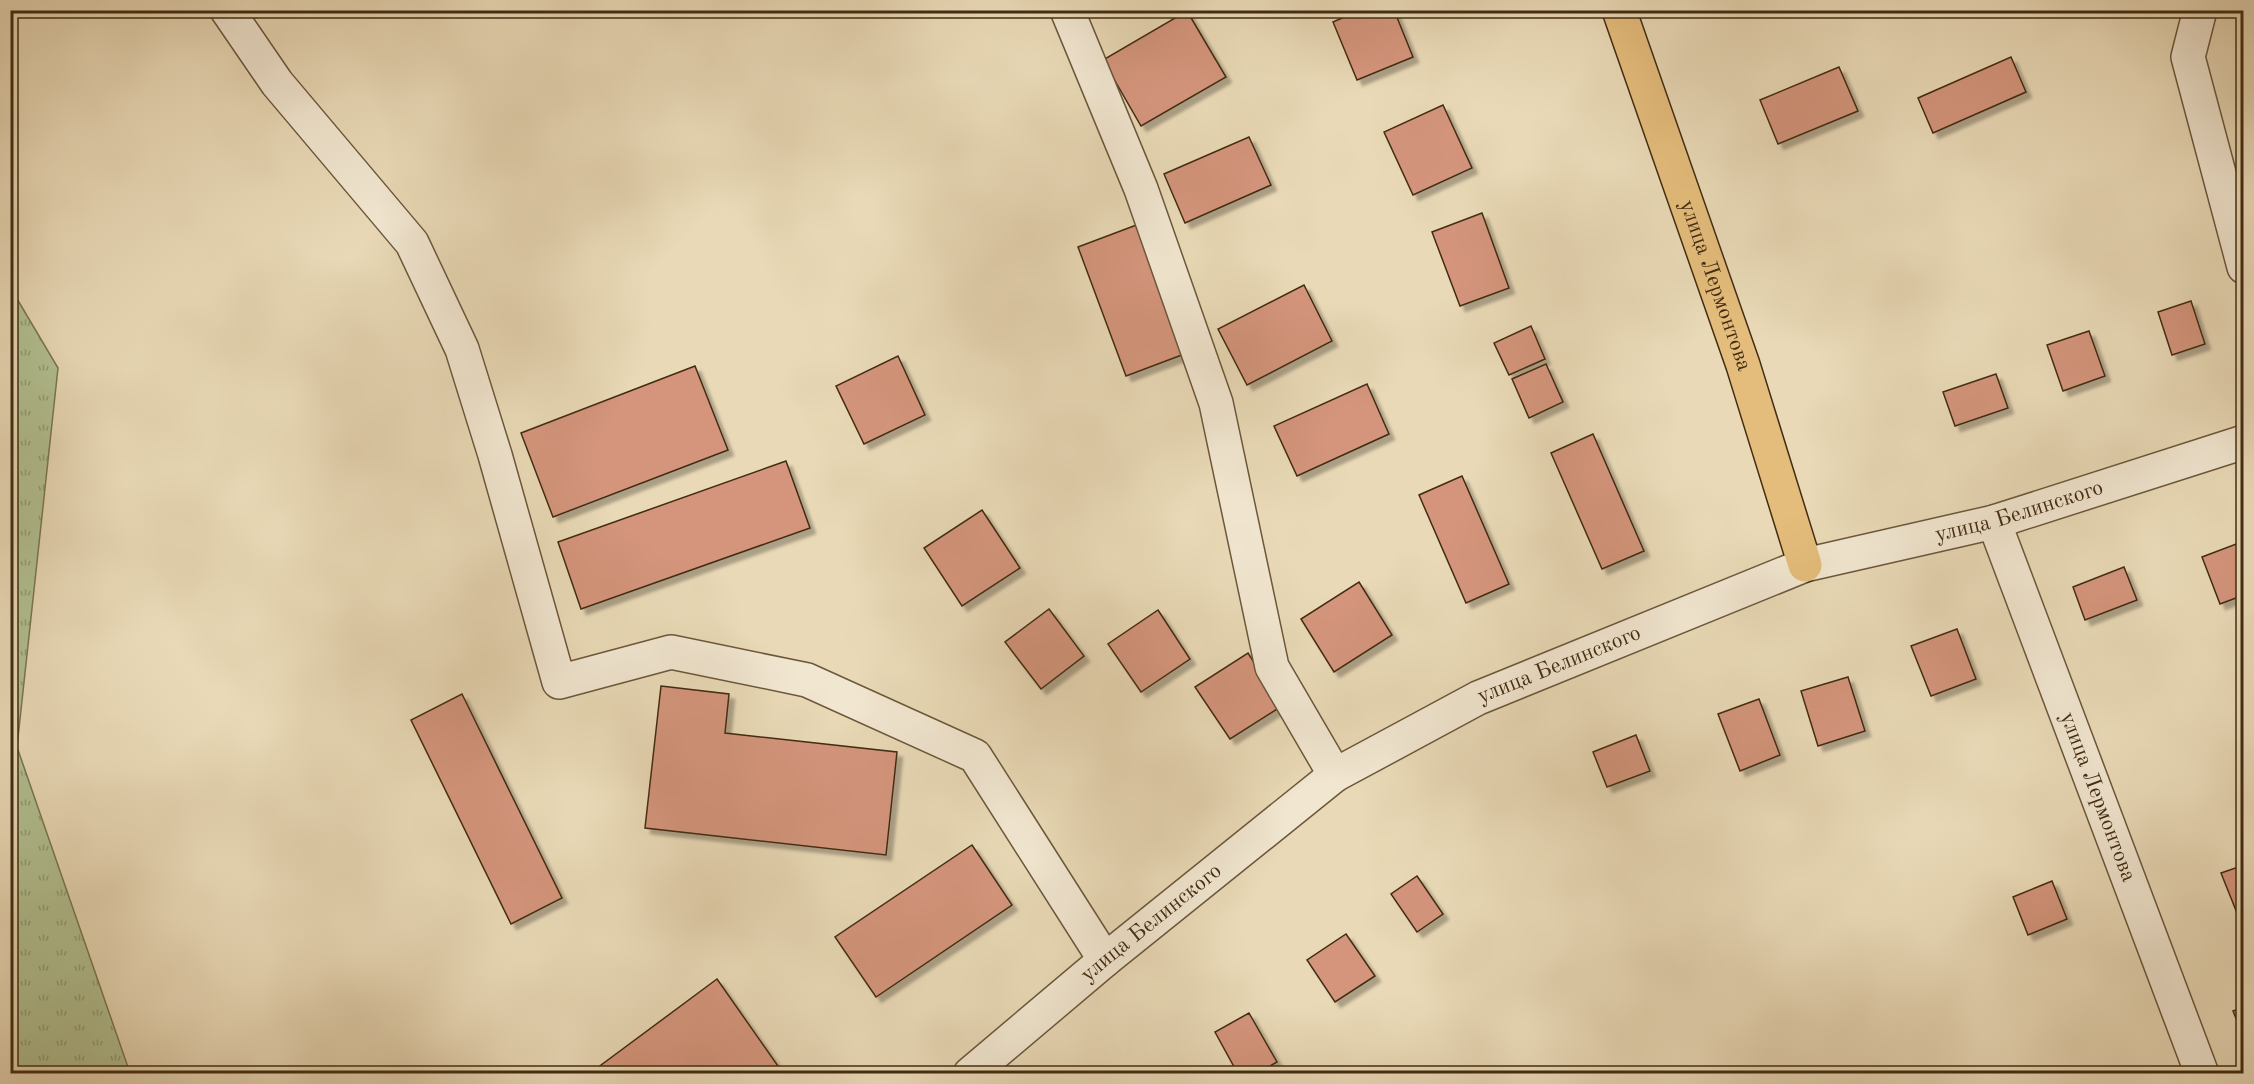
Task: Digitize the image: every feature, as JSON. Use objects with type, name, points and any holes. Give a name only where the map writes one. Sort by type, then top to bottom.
[{"type":"main road","name":"улица Лермонтова","points":[[1619,10],[1743,365],[1805,565]]},
{"type":"street","points":[[227,10],[277,83],[412,243],[462,349],[495,455],[559,682],[671,652],[807,680],[975,756],[1106,960]]},
{"type":"street","points":[[1067,10],[1141,189],[1216,403],[1272,667],[1335,775]]},
{"type":"street","points":[[2200,10],[2188,57],[2244,267]]},
{"type":"street","name":"улица Белинского","points":[[970,1074],[1106,960],[1335,775],[1478,698],[1805,565],[1994,522],[2244,442]]},
{"type":"street","name":"улица Лермонтова","points":[[1994,522],[2202,1074]]},
{"type":"green space","points":[[10,287],[58,368],[17,747],[130,1073],[11,1073]]},
{"type":"building","points":[[1361,10],[1394,10],[1413,57],[1357,80],[1333,22]]},
{"type":"building","points":[[1187,11],[1226,77],[1141,126],[1103,60]]},
{"type":"building","points":[[2011,57],[2026,92],[1933,133],[1918,98]]},
{"type":"building","points":[[1839,67],[1858,111],[1778,144],[1760,100]]},
{"type":"building","points":[[1443,105],[1472,168],[1413,195],[1384,132]]},
{"type":"building","points":[[1249,137],[1271,185],[1185,223],[1164,174]]},
{"type":"building","points":[[1482,213],[1509,288],[1460,306],[1432,232]]},
{"type":"building","points":[[1139,224],[1187,353],[1126,376],[1078,247]]},
{"type":"building","points":[[1304,285],[1332,341],[1247,385],[1218,329]]},
{"type":"building","points":[[2191,301],[2205,344],[2172,355],[2158,312]]},
{"type":"building","points":[[1531,326],[1545,359],[1509,375],[1494,343]]},
{"type":"building","points":[[2089,331],[2105,376],[2063,391],[2047,345]]},
{"type":"building","points":[[898,356],[925,415],[864,444],[836,386]]},
{"type":"building","points":[[1546,364],[1563,402],[1529,418],[1512,379]]},
{"type":"building","points":[[695,366],[728,450],[553,517],[521,433]]},
{"type":"building","points":[[1996,374],[2008,408],[1955,426],[1943,392]]},
{"type":"building","points":[[1367,384],[1389,434],[1297,476],[1274,426]]},
{"type":"building","points":[[1593,434],[1644,551],[1602,569],[1551,453]]},
{"type":"building","points":[[786,461],[810,528],[581,609],[558,542]]},
{"type":"building","points":[[1462,476],[1509,584],[1466,603],[1419,495]]},
{"type":"building","points":[[982,510],[1020,568],[962,606],[924,548]]},
{"type":"building","points":[[2244,541],[2244,595],[2220,604],[2202,557]]},
{"type":"building","points":[[2124,567],[2137,600],[2085,620],[2073,587]]},
{"type":"building","points":[[1359,582],[1392,635],[1334,672],[1301,619]]},
{"type":"building","points":[[1049,609],[1084,656],[1041,689],[1005,642]]},
{"type":"building","points":[[1158,610],[1190,659],[1141,692],[1108,644]]},
{"type":"building","points":[[1957,629],[1976,679],[1931,696],[1911,646]]},
{"type":"building","points":[[1248,653],[1282,706],[1230,739],[1195,687]]},
{"type":"building","points":[[1848,677],[1865,731],[1818,746],[1801,691]]},
{"type":"building","points":[[661,686],[729,694],[725,733],[897,752],[886,855],[645,828]]},
{"type":"building","points":[[462,694],[562,898],[511,924],[411,720]]},
{"type":"building","points":[[1759,699],[1780,755],[1740,771],[1718,714]]},
{"type":"building","points":[[1636,735],[1650,771],[1607,787],[1593,752]]},
{"type":"building","points":[[972,845],[1012,905],[876,997],[835,937]]},
{"type":"building","points":[[2244,865],[2244,911],[2237,913],[2221,873]]},
{"type":"building","points":[[1417,876],[1443,914],[1417,932],[1391,894]]},
{"type":"building","points":[[2052,881],[2067,919],[2028,935],[2013,897]]},
{"type":"building","points":[[1346,934],[1375,976],[1335,1002],[1307,960]]},
{"type":"building","points":[[717,979],[778,1066],[767,1074],[589,1074]]},
{"type":"building","points":[[2244,1007],[2244,1038],[2233,1011]]},
{"type":"building","points":[[1249,1013],[1277,1062],[1256,1074],[1238,1074],[1215,1032]]}]
